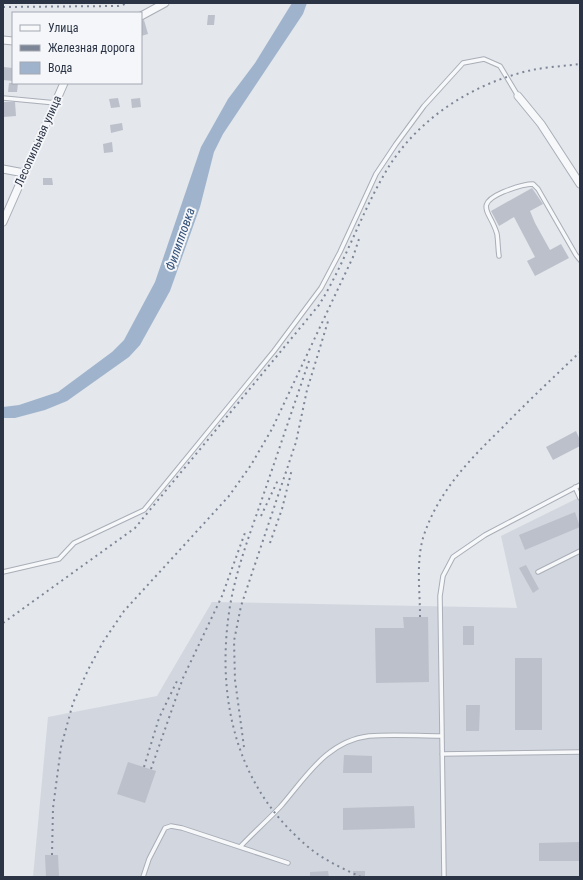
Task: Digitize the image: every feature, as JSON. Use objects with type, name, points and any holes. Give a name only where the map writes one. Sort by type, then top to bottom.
[{"type":"street","points":[[142,15],[165,3]]},
{"type":"street","name":"Лесопильная улица","points":[[3,222],[64,84]]},
{"type":"street","points":[[518,96],[541,124],[580,184]]},
{"type":"street","points":[[3,169],[24,173]]},
{"type":"lane","points":[[3,572],[59,559],[74,542],[144,510],[274,351],[321,288],[340,252],[376,174],[424,106],[463,63],[484,59],[500,66],[518,96]]},
{"type":"lane","points":[[3,98],[56,103]]},
{"type":"lane","points":[[498,256],[497,234],[487,212],[486,203],[490,198],[511,189],[527,184],[533,184],[538,189],[580,260]]},
{"type":"lane","points":[[444,877],[440,596],[443,576],[453,557],[485,535],[580,485]]},
{"type":"lane","points":[[575,487],[580,498]]},
{"type":"lane","points":[[538,572],[580,551]]},
{"type":"lane","points":[[240,847],[280,807],[318,761],[334,748],[351,740],[369,736],[442,736]]},
{"type":"lane","points":[[442,754],[580,752]]},
{"type":"lane","points":[[143,877],[149,859],[165,828],[171,826],[182,828],[288,863]]},
{"type":"shaded area","points":[[580,497],[580,877],[33,877],[48,717],[157,696],[212,602],[517,608],[501,536]]},
{"type":"water","name":"Филипповка","points":[[292,3],[307,3],[303,14],[223,134],[214,152],[200,207],[170,291],[140,345],[129,357],[67,401],[45,410],[15,418],[3,418],[3,407],[19,405],[58,392],[112,352],[124,340],[155,282],[201,147],[228,99],[255,63]]},
{"type":"building","points":[[208,15],[215,15],[214,25],[207,25]]},
{"type":"building","points":[[144,20],[148,34],[142,36],[142,21]]},
{"type":"building","points":[[3,67],[12,68],[12,81],[3,80]]},
{"type":"building","points":[[9,83],[18,84],[17,92],[8,92]]},
{"type":"building","points":[[118,98],[120,107],[111,108],[109,99]]},
{"type":"building","points":[[140,98],[141,107],[132,108],[131,99]]},
{"type":"building","points":[[3,102],[15,102],[16,116],[3,117]]},
{"type":"building","points":[[122,123],[123,130],[111,133],[110,125]]},
{"type":"building","points":[[112,142],[113,152],[104,153],[103,144]]},
{"type":"building","points":[[43,178],[52,178],[53,185],[43,185]]},
{"type":"building","points":[[532,188],[543,204],[530,211],[535,223],[550,250],[561,244],[569,258],[535,276],[527,261],[535,257],[514,217],[499,226],[491,211]]},
{"type":"building","points":[[576,431],[580,440],[580,446],[553,460],[546,447]]},
{"type":"building","points":[[575,512],[580,527],[525,550],[519,535]]},
{"type":"building","points":[[526,565],[539,589],[533,593],[519,568]]},
{"type":"building","points":[[403,617],[428,617],[429,682],[376,683],[375,628],[404,628]]},
{"type":"building","points":[[463,626],[474,626],[474,645],[463,645]]},
{"type":"building","points":[[515,658],[542,658],[542,730],[515,730]]},
{"type":"building","points":[[466,705],[480,705],[479,731],[466,731]]},
{"type":"building","points":[[344,755],[372,756],[372,773],[343,773]]},
{"type":"building","points":[[128,762],[156,771],[145,803],[117,794]]},
{"type":"building","points":[[414,806],[415,828],[343,830],[343,808]]},
{"type":"building","points":[[580,842],[580,861],[539,861],[539,843]]},
{"type":"building","points":[[45,855],[58,855],[59,877],[46,877]]},
{"type":"building","points":[[328,871],[329,877],[310,877],[310,872]]},
{"type":"building","points":[[353,871],[365,871],[365,877],[353,877]]},
{"type":"railway","points":[[3,7],[118,6],[129,3]]},
{"type":"railway","points":[[3,623],[135,528],[319,305],[337,273],[376,189],[398,154],[413,136],[448,106],[488,84],[532,70],[580,64]]},
{"type":"railway","points":[[52,855],[53,808],[61,747],[73,703],[88,670],[103,642],[124,611],[229,496],[251,465],[272,429],[353,257],[360,236]]},
{"type":"railway","points":[[244,747],[235,680],[234,641],[241,606],[296,442],[307,390],[329,318]]},
{"type":"railway","points":[[420,617],[419,567],[421,548],[429,522],[445,492],[478,452],[580,352]]},
{"type":"railway","points":[[309,361],[239,567],[230,606],[226,636],[228,696],[233,725],[241,753],[253,780],[269,805],[289,829],[312,850],[321,857],[361,877]]},
{"type":"railway","points":[[270,543],[282,509],[292,469]]},
{"type":"railway","points":[[261,516],[278,480]]},
{"type":"railway","points":[[151,769],[183,678],[222,596],[246,530]]},
{"type":"railway","points":[[144,767],[159,718],[177,681]]}]
